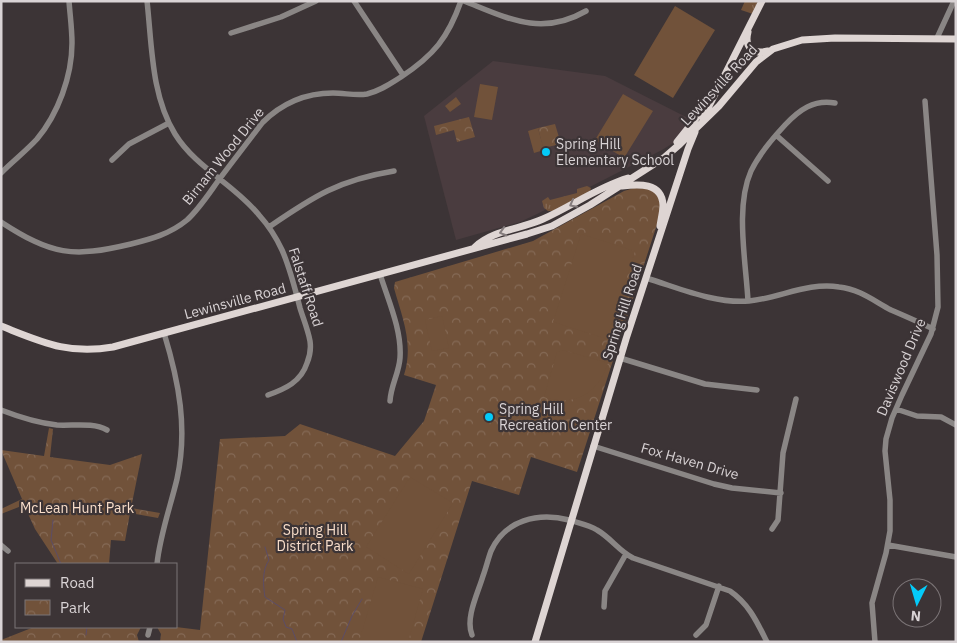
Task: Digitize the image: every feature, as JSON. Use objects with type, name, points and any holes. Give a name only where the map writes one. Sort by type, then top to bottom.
[{"type":"main road","name":"Spring Hill Road","points":[[535,642],[620,358],[688,149],[762,1]]},
{"type":"main road","points":[[750,26],[746,40],[749,48],[756,52],[768,51]]},
{"type":"main road","name":"Lewinsville Road","points":[[1,326],[53,346],[76,350],[113,347],[538,231],[552,226],[590,205],[665,157],[724,100],[747,71],[768,51],[802,40],[842,38],[956,39]]},
{"type":"main road","points":[[665,157],[703,110],[721,82]]},
{"type":"main road","name":"Lewinsville Road","points":[[475,247],[485,238],[542,219],[614,182],[633,177]]},
{"type":"main road","points":[[621,186],[642,184],[658,191],[661,195],[663,208],[660,237]]},
{"type":"main road","points":[[590,205],[595,199],[596,192]]},
{"type":"main road","points":[[538,231],[542,219]]},
{"type":"street","points":[[1,173],[36,140],[48,125],[57,105],[67,79],[72,54],[69,1]]},
{"type":"street","name":"Falstaff Road","points":[[147,1],[156,83],[162,108],[169,123],[190,154],[251,205],[269,227],[285,259],[297,297],[310,340],[307,364],[294,382],[282,390],[268,395]]},
{"type":"street","points":[[231,33],[281,17],[316,1]]},
{"type":"street","points":[[354,1],[403,76]]},
{"type":"street","points":[[462,1],[516,21],[535,24],[562,22],[586,11]]},
{"type":"street","name":"Birnam Wood Drive","points":[[1,222],[28,239],[51,248],[84,252],[105,250],[158,237],[179,226],[195,212],[262,124],[284,106],[303,97],[323,93],[369,93],[386,87],[426,59],[442,42],[454,22],[462,1]]},
{"type":"street","points":[[937,38],[954,1]]},
{"type":"street","name":"Daviswood Drive","points":[[875,642],[872,603],[888,546],[890,516],[885,451],[889,429],[896,409],[933,328],[938,307],[939,291],[925,101]]},
{"type":"street","points":[[748,301],[742,219],[743,200],[751,172],[757,159],[794,116],[807,106],[820,102],[835,103]]},
{"type":"street","points":[[112,160],[129,144],[169,123]]},
{"type":"street","points":[[776,135],[828,181]]},
{"type":"street","points":[[269,227],[305,202],[333,187],[362,177],[394,171]]},
{"type":"street","points":[[380,274],[396,328],[400,349],[399,364],[390,400]]},
{"type":"street","points":[[646,278],[718,300],[748,301],[810,287],[841,287],[860,292],[890,309],[933,328]]},
{"type":"street","points":[[156,563],[161,532],[180,464],[182,434],[178,386],[164,333]]},
{"type":"street","points":[[620,358],[705,384],[757,390]]},
{"type":"street","points":[[772,529],[778,520],[784,450],[796,399]]},
{"type":"street","points":[[896,409],[917,416],[941,417],[956,425]]},
{"type":"street","points":[[1,410],[42,422],[72,426],[97,426],[107,430]]},
{"type":"street","name":"Fox Haven Drive","points":[[593,446],[714,484],[781,493]]},
{"type":"street","points":[[472,635],[470,620],[489,558],[500,538],[518,523],[532,518],[550,516],[572,521],[596,530],[626,554],[730,591],[744,601],[767,642]]},
{"type":"street","points":[[1,545],[8,551]]},
{"type":"street","points":[[888,546],[956,557]]},
{"type":"street","points":[[604,607],[605,591],[626,554]]},
{"type":"street","points":[[696,636],[706,625],[719,586]]},
{"type":"street","points":[[148,635],[150,628]]},
{"type":"shaded area","name":"Spring Hill Elementary School","points":[[493,61],[605,76],[696,122],[678,140],[662,150],[537,214],[520,222],[456,240],[424,116]]},
{"type":"green space","points":[[745,1],[758,1],[753,14],[741,10]]},
{"type":"green space","points":[[675,6],[715,30],[673,98],[634,75]]},
{"type":"green space","points":[[480,84],[498,87],[492,120],[474,117]]},
{"type":"green space","points":[[623,94],[653,111],[624,158],[595,140]]},
{"type":"green space","points":[[456,97],[461,104],[450,112],[445,106]]},
{"type":"green space","points":[[469,117],[475,137],[457,142],[454,130],[436,135],[434,126]]},
{"type":"green space","points":[[555,124],[561,144],[543,148],[538,128]]},
{"type":"green space","points":[[538,128],[544,150],[534,153],[528,131]]},
{"type":"green space","points":[[587,186],[591,188],[590,191],[554,211],[548,211],[544,208],[542,201],[548,197],[550,200],[577,193],[577,189]]},
{"type":"green space","name":"Spring Hill District Park","points":[[634,188],[652,189],[660,198],[661,212],[577,472],[531,457],[519,495],[472,481],[421,642],[160,642],[161,634],[158,628],[178,627],[200,630],[220,439],[285,436],[300,424],[395,456],[424,421],[436,385],[404,375],[407,364],[407,341],[394,288],[395,282],[533,241],[624,191]]},
{"type":"green space","points":[[581,234],[635,251],[607,339],[553,322]]},
{"type":"green space","points":[[442,316],[449,348],[432,351],[425,320]]},
{"type":"green space","points":[[563,350],[608,363],[604,374],[591,390],[575,399],[555,400],[544,397],[557,352]]},
{"type":"green space","name":"McLean Hunt Park","points":[[49,428],[53,429],[50,457],[110,465],[142,454],[131,508],[160,513],[158,518],[130,513],[125,541],[111,540],[109,563],[57,563],[35,529],[24,505],[1,514],[1,509],[22,499],[1,450],[44,456]]},
{"type":"green space","points":[[410,477],[453,503],[409,574],[366,547]]},
{"type":"green space","points":[[378,577],[423,589],[408,642],[359,642]]},
{"type":"green space","points":[[31,628],[140,628],[137,635],[139,642],[1,642],[1,640]]},
{"type":"waterway","points":[[53,520],[51,540],[61,563]]},
{"type":"waterway","points":[[265,547],[269,560],[264,573],[265,597],[285,610],[283,619],[286,627],[292,629],[297,642]]},
{"type":"waterway","points":[[341,642],[352,616],[362,599]]},
{"type":"waterway","points":[[86,635],[87,628]]},
{"type":"place","name":"Spring Hill Elementary School","points":[[546,152]]},
{"type":"place","name":"Spring Hill Recreation Center","points":[[489,417]]}]
